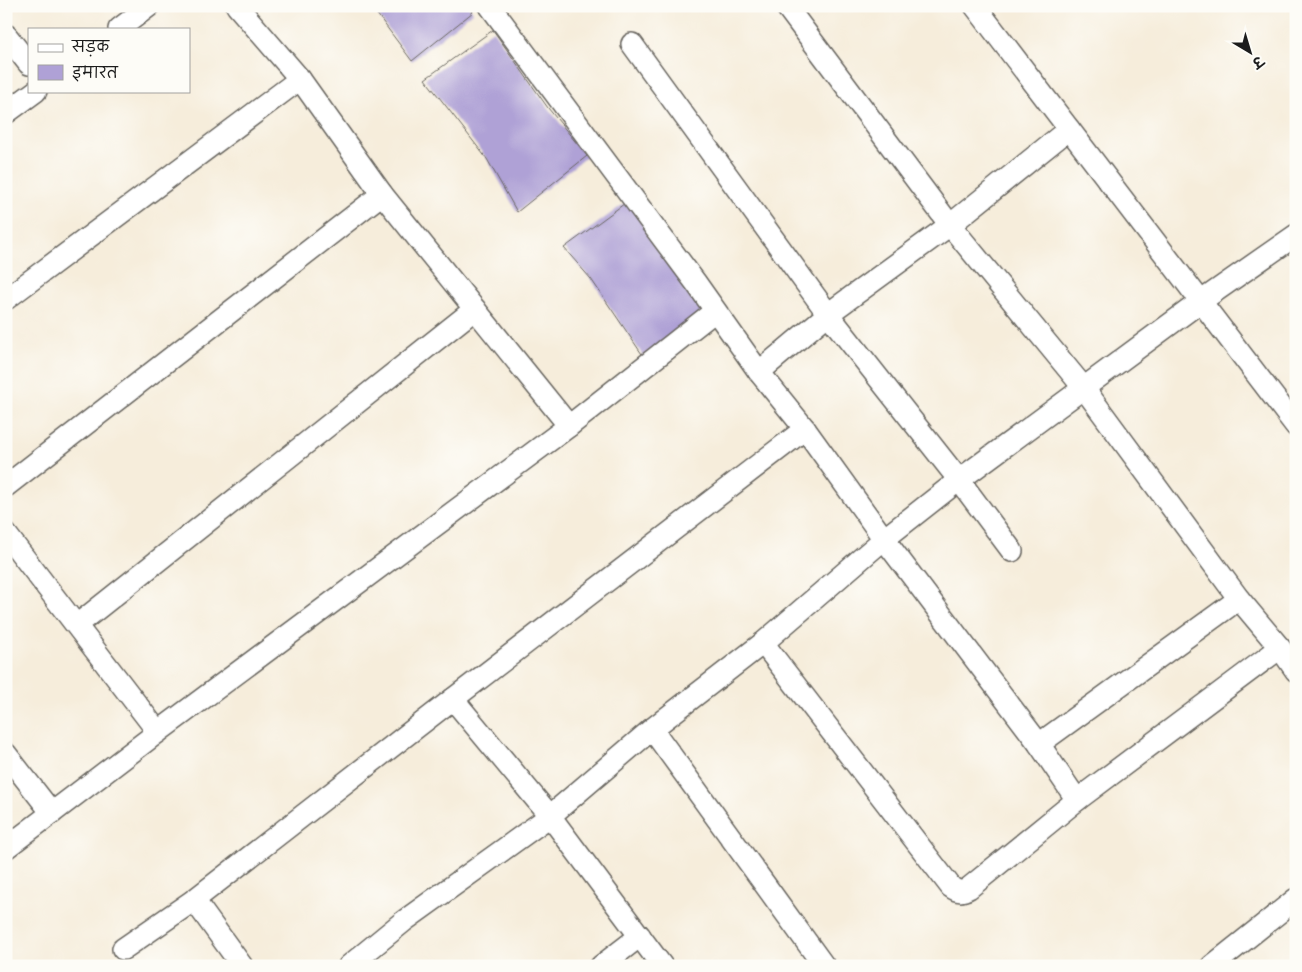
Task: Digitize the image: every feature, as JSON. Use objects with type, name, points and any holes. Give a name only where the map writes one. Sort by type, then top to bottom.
[{"type":"street","points":[[120,28],[149,6]]},
{"type":"street","points":[[237,6],[300,79],[382,194],[568,426]]},
{"type":"street","points":[[490,6],[759,372],[805,429],[884,539],[1038,744],[1077,800]]},
{"type":"street","points":[[786,6],[950,225],[1083,387],[1239,599],[1296,670]]},
{"type":"street","points":[[975,6],[1296,426]]},
{"type":"street","points":[[6,34],[28,63]]},
{"type":"street","points":[[632,44],[828,314],[959,480],[1012,551]]},
{"type":"street","points":[[6,299],[300,79]]},
{"type":"street","points":[[6,113],[35,92]]},
{"type":"street","points":[[759,372],[828,314],[950,225],[1068,129]]},
{"type":"street","points":[[6,486],[382,194]]},
{"type":"street","points":[[349,966],[404,921],[550,816],[652,729],[763,643],[884,539],[959,480],[1083,387],[1296,235]]},
{"type":"street","points":[[77,625],[475,309]]},
{"type":"street","points":[[6,848],[568,426],[715,311]]},
{"type":"street","points":[[123,948],[194,900],[805,429]]},
{"type":"street","points":[[6,534],[158,732]]},
{"type":"street","points":[[1038,744],[1239,599]]},
{"type":"street","points":[[763,643],[957,891],[969,888],[1077,800],[1280,648]]},
{"type":"street","points":[[453,699],[550,816],[662,966]]},
{"type":"street","points":[[652,729],[824,966]]},
{"type":"street","points":[[6,754],[52,813]]},
{"type":"street","points":[[1223,963],[1296,898]]},
{"type":"street","points":[[194,900],[242,966]]},
{"type":"street","points":[[601,966],[640,936]]},
{"type":"building","points":[[371,6],[469,6],[473,12],[412,61]]},
{"type":"building","points":[[493,30],[548,108],[587,156],[517,212],[487,159],[425,79]]},
{"type":"building","points":[[632,198],[715,311],[648,363],[591,279],[564,248]]}]
